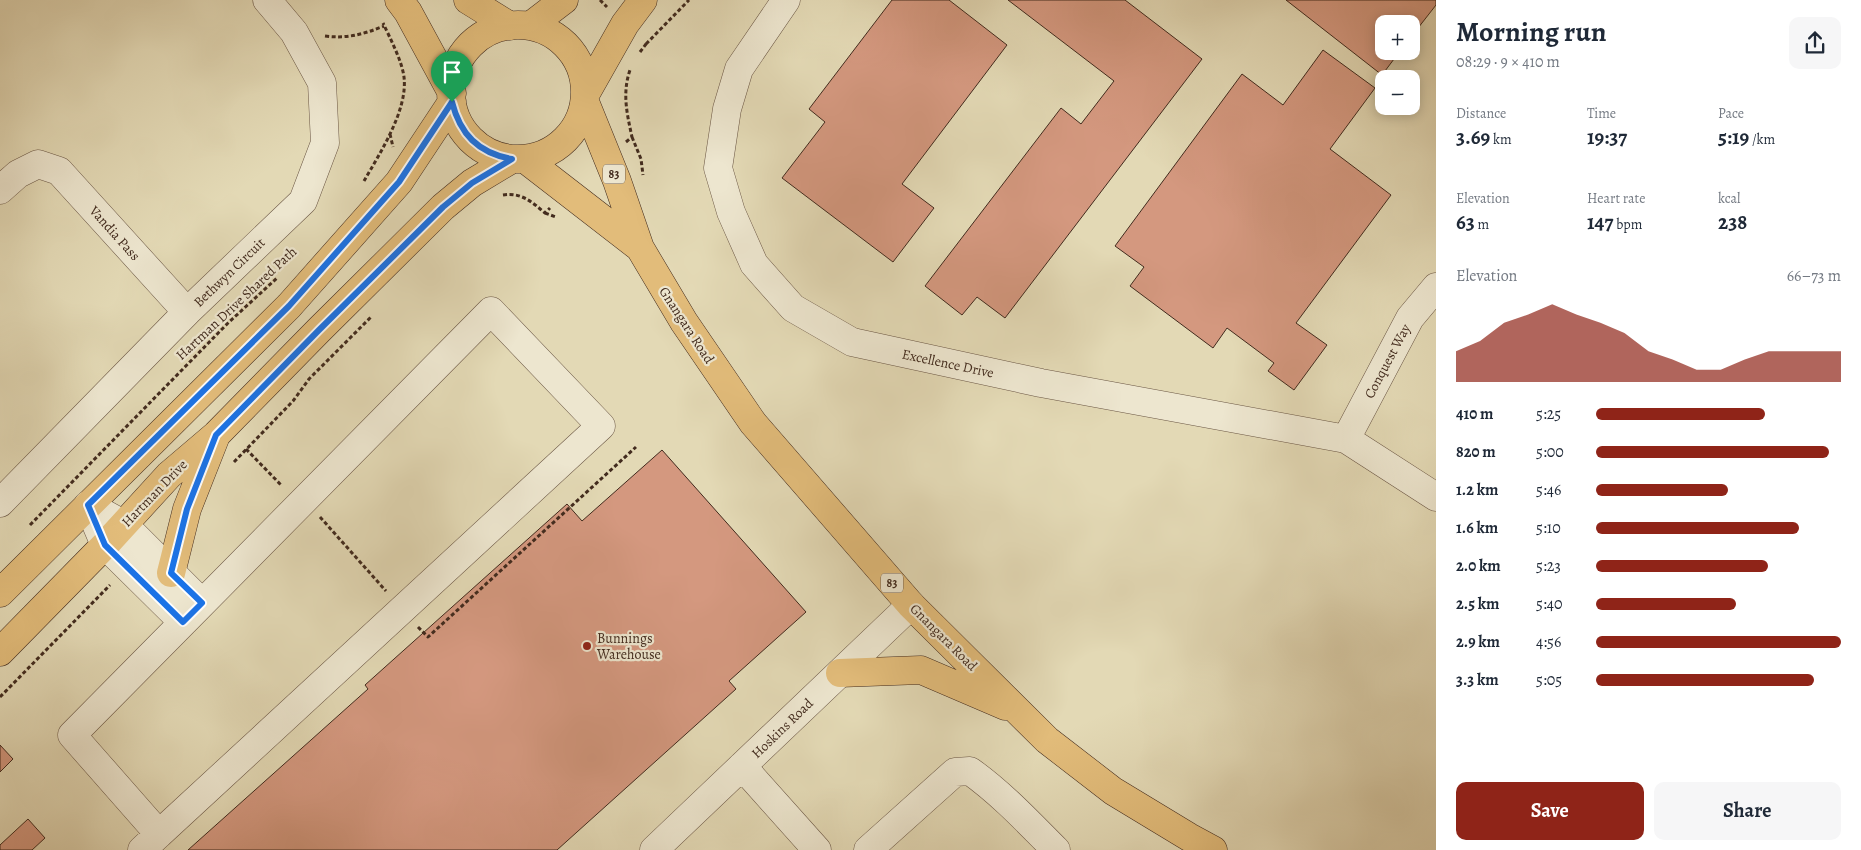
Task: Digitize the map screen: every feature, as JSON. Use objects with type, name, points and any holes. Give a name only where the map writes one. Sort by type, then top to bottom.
[{"type":"main road","name":"83","points":[[399,0],[408,12],[452,97],[458,121],[463,129],[484,150],[493,154],[518,159]]},
{"type":"main road","name":"83","points":[[468,0],[520,26],[552,34],[570,50],[582,70],[585,97]]},
{"type":"main road","points":[[520,26],[564,0]]},
{"type":"main road","points":[[518,159],[546,153],[565,141],[578,123],[585,97],[625,24],[643,0]]},
{"type":"main road","name":"83","points":[[452,97],[455,69],[468,48],[486,33],[520,26]]},
{"type":"main road","points":[[0,593],[289,306],[399,182],[452,97]]},
{"type":"main road","name":"Gnangara Road","points":[[585,97],[640,248],[684,322],[753,423],[911,606],[1047,740],[1113,790],[1213,850]]},
{"type":"main road","name":"Gnangara Road","points":[[518,159],[640,248]]},
{"type":"main road","name":"Hartman Drive","points":[[0,652],[105,545],[169,475],[216,435],[443,207],[472,183],[518,159]]},
{"type":"main road","points":[[171,573],[187,509],[216,435]]},
{"type":"main road","points":[[840,673],[921,670],[1020,713]]},
{"type":"street","name":"Bethwyn Circuit","points":[[0,503],[187,312],[303,201],[325,144],[322,83],[294,32],[267,0]]},
{"type":"street","name":"Excellence Drive","points":[[786,0],[739,69],[727,109],[718,168],[731,212],[754,264],[793,308],[852,342],[1041,382],[1346,439],[1436,496]]},
{"type":"street","name":"Vandia Pass","points":[[0,190],[18,174],[38,164],[59,171],[187,312]]},
{"type":"street","name":"Conquest Way","points":[[1346,439],[1410,318],[1436,287]]},
{"type":"street","points":[[491,311],[601,426],[151,842],[72,735],[202,603],[491,311]]},
{"type":"street","points":[[88,505],[124,524],[202,603]]},
{"type":"street","points":[[88,505],[105,545],[183,622]]},
{"type":"street","name":"Hoskins Road","points":[[654,850],[911,606]]},
{"type":"street","points":[[742,766],[817,850]]},
{"type":"street","points":[[868,850],[955,772],[970,771],[1015,808],[1056,850]]},
{"type":"path","points":[[324,36],[342,38],[361,35],[384,26],[404,76],[403,98],[390,133],[359,189]]},
{"type":"path","name":"Hartman Drive Shared Path","points":[[28,527],[228,323],[282,274]]},
{"type":"building","points":[[892,0],[949,0],[1007,45],[902,184],[934,208],[893,262],[782,178],[825,122],[809,109]]},
{"type":"building","points":[[1008,0],[1125,0],[1202,59],[1005,318],[977,297],[962,315],[925,286],[1061,108],[1081,124],[1114,81]]},
{"type":"building","points":[[1286,0],[1436,0],[1436,5],[1420,25],[1420,15],[1375,15],[1375,60],[1393,60],[1386,70],[1376,70]]},
{"type":"building","points":[[1323,50],[1375,88],[1330,149],[1391,195],[1296,323],[1327,345],[1294,390],[1268,371],[1274,363],[1227,328],[1213,348],[1130,286],[1144,267],[1115,246],[1242,74],[1283,105]]},
{"type":"building","name":"Bunnings Warehouse","points":[[662,450],[806,612],[729,681],[736,689],[557,850],[188,850],[368,689],[365,685],[567,504],[582,521]]},
{"type":"building","points":[[0,745],[13,759],[0,772]]},
{"type":"building","points":[[28,819],[45,838],[32,850],[0,850],[0,845]]},
{"type":"place","name":"Bunnings Warehouse","points":[[587,646]]},
{"type":"route","points":[[452,102],[458,121],[476,144],[493,154],[512,159],[472,183],[443,207],[216,435],[187,509],[171,573],[202,603],[183,622],[105,545],[88,505],[289,306],[399,182],[452,102]]}]
